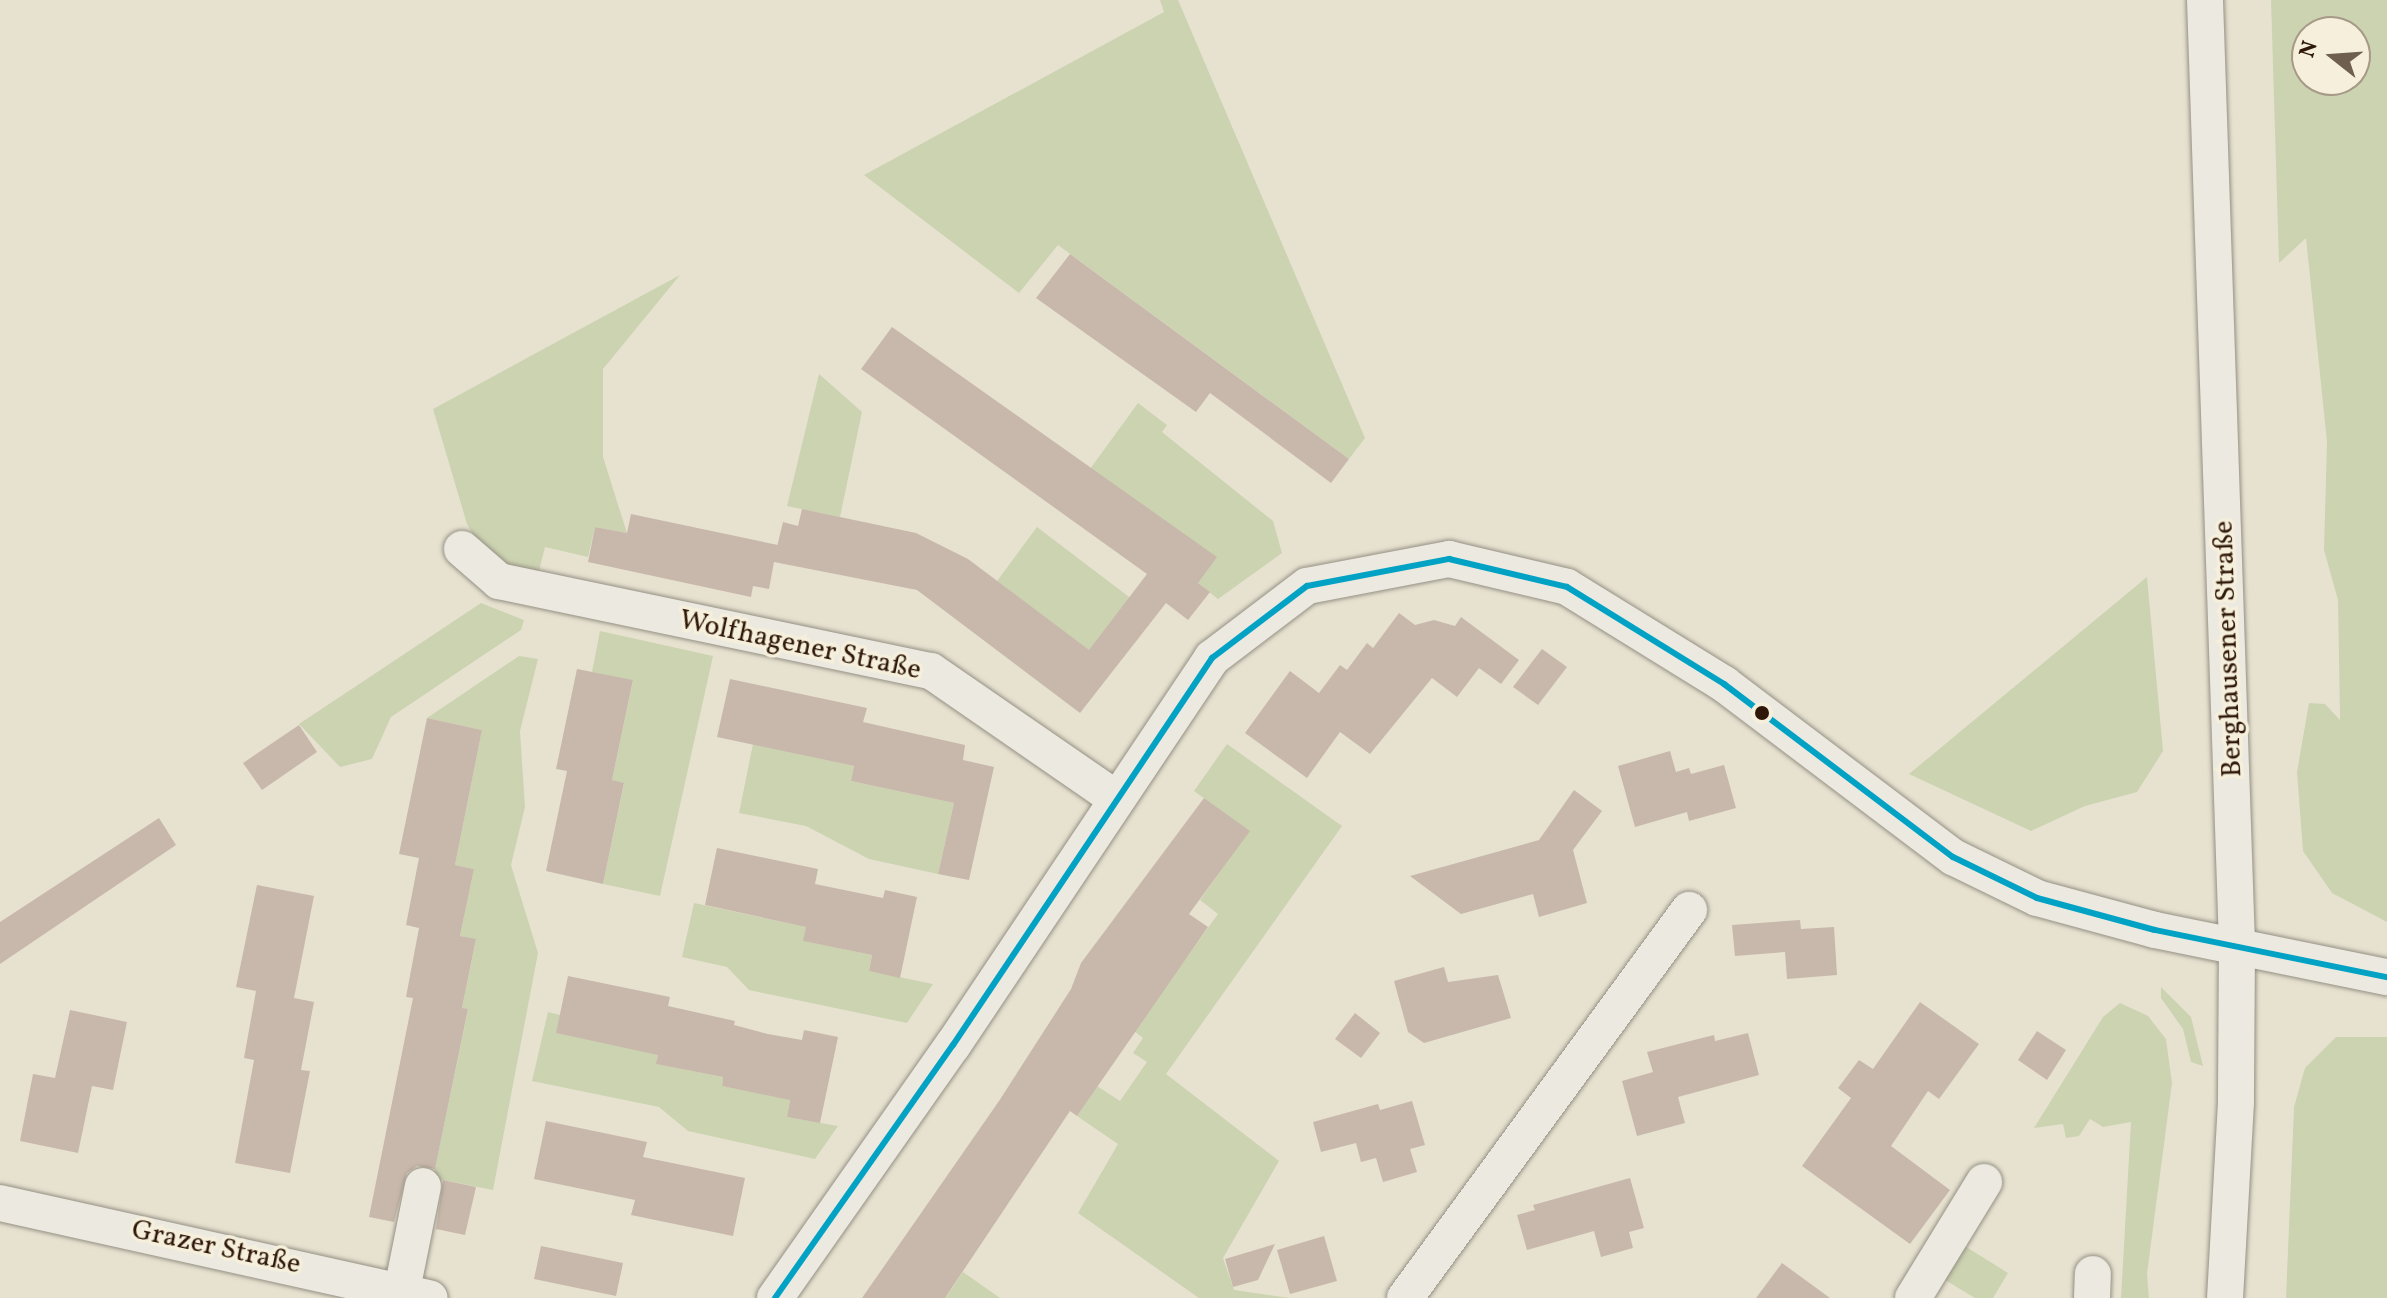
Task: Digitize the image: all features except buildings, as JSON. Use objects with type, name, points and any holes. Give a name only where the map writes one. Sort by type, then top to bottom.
[{"type":"street","name":"Berghausener Straße","points":[[2205,0],[2237,947],[2236,1102],[2225,1298]]},
{"type":"street","name":"Wolfhagener Straße","points":[[462,549],[499,581],[931,671],[1115,798]]},
{"type":"street","points":[[775,1298],[953,1045],[1115,798],[1213,657],[1307,586],[1449,559],[1580,595],[1724,684],[1953,857],[2037,898],[2237,947],[2387,977]]},
{"type":"street","points":[[1405,1298],[1689,910]]},
{"type":"street","points":[[1913,1298],[1984,1182]]},
{"type":"street","points":[[416,1294],[423,1186]]},
{"type":"street","name":"Grazer Straße","points":[[0,1203],[416,1294]]},
{"type":"green space","points":[[1160,0],[1178,0],[1365,438],[1349,459],[1058,245],[1019,293],[864,175],[1164,12]]},
{"type":"green space","points":[[2271,0],[2387,0],[2387,922],[2332,893],[2303,851],[2297,772],[2309,703],[2325,704],[2340,720],[2338,600],[2324,550],[2327,442],[2306,238],[2279,263]]},
{"type":"green space","points":[[680,275],[603,369],[603,457],[627,533],[595,527],[588,557],[545,547],[538,575],[504,567],[478,543],[467,524],[433,409]]},
{"type":"green space","points":[[819,374],[862,412],[840,517],[787,506]]},
{"type":"green space","points":[[1138,403],[1167,425],[1162,432],[1273,521],[1282,553],[1218,599],[1198,583],[1185,535],[1090,469]]},
{"type":"green space","points":[[1037,527],[1133,600],[1089,651],[997,581]]},
{"type":"green space","points":[[2147,577],[2163,751],[2137,792],[2085,806],[2031,831],[1909,774]]},
{"type":"green space","points":[[481,603],[524,620],[521,630],[391,717],[372,759],[340,767],[299,724]]},
{"type":"green space","points":[[600,631],[713,656],[660,896],[603,884],[624,784],[612,780],[633,681],[592,672]]},
{"type":"green space","points":[[519,656],[538,659],[520,731],[525,807],[511,865],[538,953],[493,1190],[433,1178],[468,1010],[462,1008],[476,940],[460,936],[474,869],[455,865],[482,730],[427,718]]},
{"type":"green space","points":[[753,744],[854,766],[851,781],[954,803],[938,874],[869,859],[806,826],[739,813]]},
{"type":"green space","points":[[1227,744],[1342,826],[1166,1074],[1279,1161],[1223,1258],[1234,1290],[1290,1298],[1199,1298],[1078,1213],[1118,1144],[1077,1116],[1097,1086],[1120,1101],[1147,1062],[1133,1053],[1143,1038],[1134,1031],[1218,914],[1200,900],[1249,831],[1194,791]]},
{"type":"green space","points":[[694,903],[806,927],[804,941],[872,955],[869,971],[933,984],[907,1023],[749,990],[727,967],[682,957]]},
{"type":"green space","points":[[2161,987],[2191,1017],[2203,1066],[2191,1062],[2183,1029],[2161,998]]},
{"type":"green space","points":[[2120,1003],[2148,1016],[2166,1039],[2172,1083],[2147,1274],[2149,1298],[2121,1298],[2131,1122],[2103,1127],[2090,1119],[2079,1136],[2066,1138],[2063,1124],[2034,1128],[2103,1017]]},
{"type":"green space","points":[[548,1012],[560,1015],[557,1033],[658,1054],[657,1064],[723,1077],[722,1086],[790,1099],[787,1117],[838,1126],[815,1159],[688,1131],[659,1107],[532,1081]]},
{"type":"green space","points":[[2336,1037],[2387,1037],[2387,1298],[2286,1298],[2294,1107],[2305,1068]]},
{"type":"green space","points":[[1963,1245],[2008,1273],[1993,1298],[1975,1298],[1942,1278]]},
{"type":"green space","points":[[963,1272],[1000,1298],[916,1298],[946,1297]]},
{"type":"transit line","points":[[775,1298],[953,1045],[1212,658],[1307,586],[1449,559],[1567,587],[1724,684],[1953,857],[2037,898],[2155,930],[2387,977]]}]
